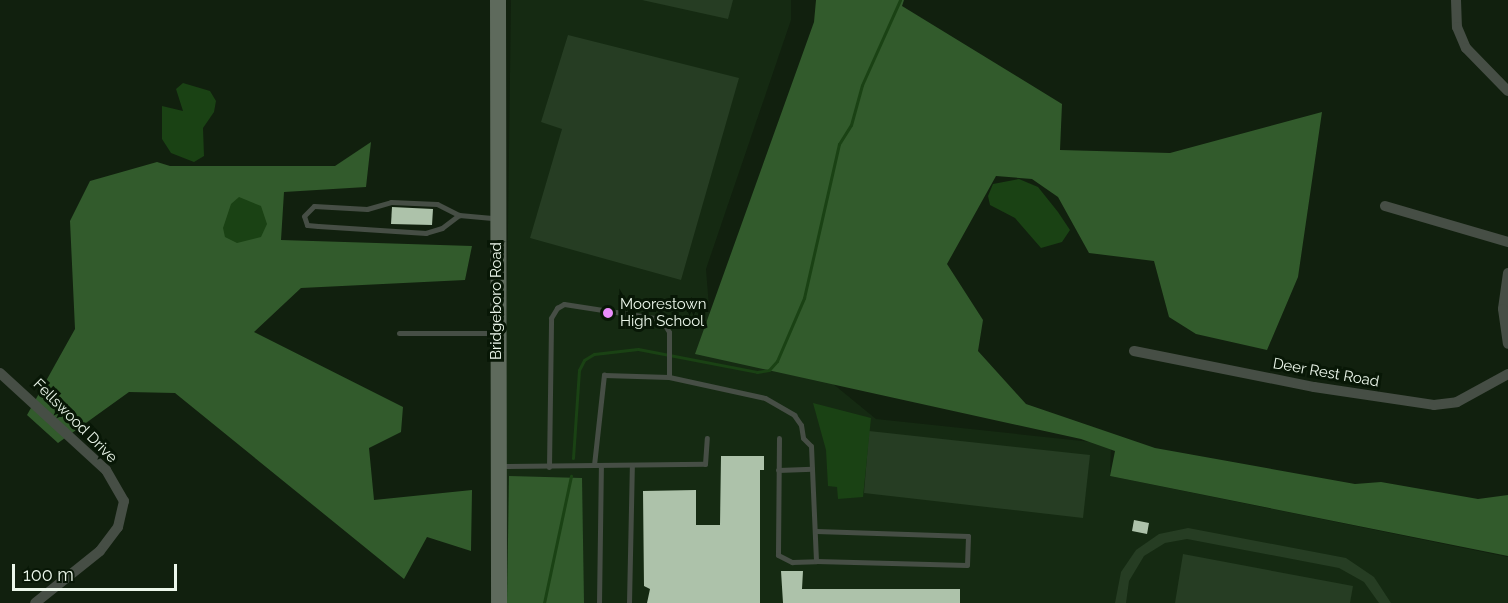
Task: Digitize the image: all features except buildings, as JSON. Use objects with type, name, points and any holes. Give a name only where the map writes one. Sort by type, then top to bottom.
[{"type":"main road","name":"Bridgeboro Road","points":[[498,0],[499,603]]},
{"type":"street","points":[[1456,0],[1457,27],[1466,48],[1508,91]]},
{"type":"street","points":[[1385,206],[1508,242]]},
{"type":"street","points":[[1508,273],[1503,309],[1508,344]]},
{"type":"street","name":"Deer Rest Road","points":[[1134,351],[1314,387],[1434,405],[1457,402],[1508,374]]},
{"type":"street","name":"Fellswood Drive","points":[[0,373],[106,470],[124,501],[118,527],[100,551],[35,603]]},
{"type":"lane","points":[[459,215],[442,228],[426,233],[307,225],[304,216],[314,206],[368,209],[391,202],[437,204],[459,215],[497,218]]},
{"type":"lane","points":[[549,467],[551,318],[557,308],[564,304],[661,319],[669,332],[669,377]]},
{"type":"lane","points":[[399,333],[498,333]]},
{"type":"lane","points":[[594,465],[604,375],[669,377],[765,398],[782,406],[801,425],[802,438],[811,446],[816,561]]},
{"type":"lane","points":[[499,465],[549,467],[705,464],[707,438]]},
{"type":"lane","points":[[779,438],[778,555],[792,562],[967,565],[968,536],[816,531]]},
{"type":"lane","points":[[599,603],[601,465]]},
{"type":"lane","points":[[629,603],[632,465]]},
{"type":"lane","points":[[778,470],[812,469]]},
{"type":"shaded area","name":"Moorestown High School","points":[[511,0],[791,0],[791,20],[706,269],[713,357],[832,383],[876,419],[1111,444],[1110,476],[1508,557],[1508,603],[503,603]]},
{"type":"shaded area","points":[[642,0],[733,0],[728,19]]},
{"type":"shaded area","points":[[816,0],[904,0],[902,6],[1062,104],[1060,150],[1170,153],[1322,112],[1298,277],[1267,350],[1196,334],[1169,317],[1154,261],[1089,253],[1058,197],[1032,179],[996,176],[947,264],[983,320],[978,351],[1026,404],[1155,448],[1355,484],[1381,482],[1478,499],[1508,495],[1508,556],[1110,476],[1115,451],[1081,439],[695,354],[814,22]]},
{"type":"shaded area","points":[[568,35],[739,78],[681,280],[530,238],[562,129],[541,122]]},
{"type":"shaded area","points":[[183,83],[210,91],[216,101],[214,112],[203,128],[204,156],[194,162],[171,153],[162,139],[162,106],[183,111],[176,89]]},
{"type":"shaded area","points":[[371,142],[366,187],[284,192],[281,240],[472,246],[465,280],[301,288],[254,332],[403,407],[401,432],[369,448],[374,500],[472,490],[471,551],[427,537],[404,579],[175,393],[129,392],[58,443],[27,415],[75,329],[70,221],[90,181],[157,162],[170,166],[335,166]]},
{"type":"shaded area","points":[[1019,179],[1038,187],[1058,212],[1070,230],[1062,242],[1041,248],[1015,218],[990,205],[988,196],[993,184]]},
{"type":"shaded area","points":[[239,197],[261,206],[267,224],[261,237],[237,243],[225,237],[223,228],[231,204]]},
{"type":"shaded area","points":[[813,403],[871,418],[863,497],[838,499],[837,487],[828,486],[826,450]]},
{"type":"shaded area","points":[[869,431],[1090,455],[1083,518],[864,493]]},
{"type":"shaded area","points":[[509,476],[582,478],[584,603],[507,603]]},
{"type":"shaded area","points":[[1188,528],[1346,558],[1374,577],[1391,603],[1379,603],[1364,582],[1339,568],[1187,539],[1165,543],[1144,556],[1129,581],[1126,603],[1115,603],[1121,572],[1136,550],[1159,534]]},
{"type":"shaded area","points":[[1183,554],[1353,586],[1350,603],[1175,603]]},
{"type":"waterway","points":[[573,458],[579,370],[584,360],[594,354],[638,349],[757,372],[769,370],[777,361],[804,298],[839,144],[851,125],[862,85],[900,0]]},
{"type":"waterway","points":[[544,603],[571,476]]},
{"type":"place","name":"Moorestown High School","points":[[608,313]]}]
